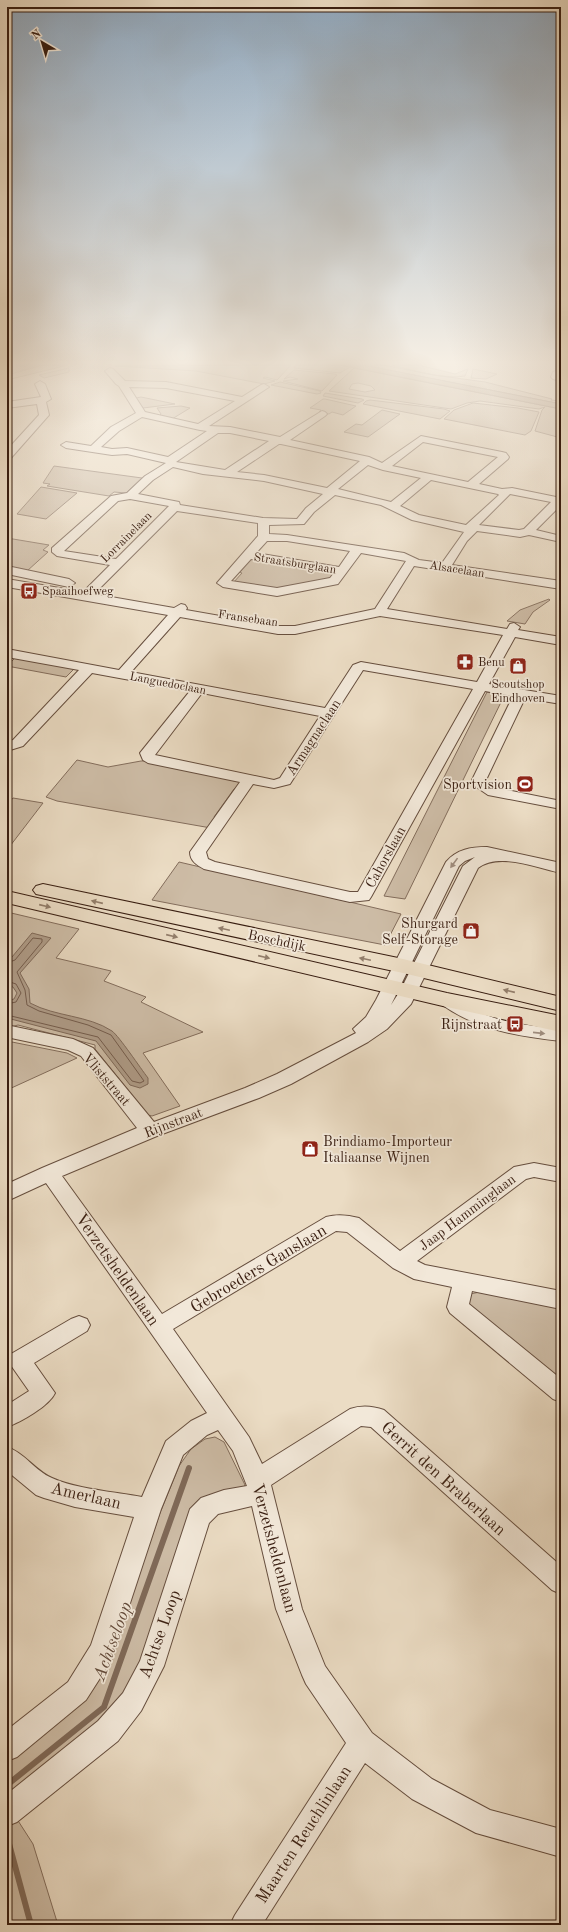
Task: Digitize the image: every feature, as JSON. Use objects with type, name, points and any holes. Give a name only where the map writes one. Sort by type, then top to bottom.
[{"type":"main road","name":"Boschdijk","points":[[7,882],[145,913],[412,968],[556,1000]]},
{"type":"main road","name":"Boschdijk","points":[[7,897],[447,1000],[561,1024]]},
{"type":"street","points":[[144,455],[227,474],[264,478],[331,492],[392,506],[416,518],[471,529],[520,534],[528,531],[560,501]]},
{"type":"street","name":"Lorrainelaan","points":[[130,496],[149,478],[181,455]]},
{"type":"street","points":[[227,474],[257,455]]},
{"type":"street","points":[[347,455],[365,459],[383,467],[429,477],[502,492],[512,491],[560,501]]},
{"type":"street","points":[[383,467],[399,455]]},
{"type":"street","points":[[470,485],[504,457],[502,455]]},
{"type":"street","points":[[174,507],[263,521],[300,522],[310,510],[331,492],[332,488],[367,461]]},
{"type":"street","points":[[392,506],[429,477]]},
{"type":"street","points":[[445,567],[471,529],[505,495],[502,492]]},
{"type":"street","points":[[120,563],[61,554],[58,552],[58,548],[115,498],[130,496]]},
{"type":"street","name":"Lorrainelaan","points":[[87,594],[120,563],[174,507],[175,504],[130,496]]},
{"type":"street","name":"Straatsburglaan","points":[[263,521],[264,537],[220,583],[277,592],[334,581],[358,549]]},
{"type":"street","points":[[528,531],[561,539]]},
{"type":"street","name":"Straatsburglaan","points":[[264,537],[287,538],[404,556],[413,560],[411,562]]},
{"type":"street","name":"Straatsburglaan","points":[[248,555],[342,570]]},
{"type":"street","name":"Alsacelaan","points":[[381,609],[411,562],[561,585]]},
{"type":"street","points":[[7,570],[85,586],[87,594]]},
{"type":"street","name":"Fransebaan","points":[[7,576],[87,594],[278,630],[295,630],[381,609],[512,630],[561,635]]},
{"type":"street","name":"Fransebaan","points":[[7,583],[59,593],[87,594]]},
{"type":"street","name":"Fransebaan","points":[[7,591],[53,599],[59,593]]},
{"type":"street","points":[[122,674],[179,611]]},
{"type":"street","name":"Fransebaan","points":[[512,630],[561,641]]},
{"type":"street","name":"Cahorslaan","points":[[249,779],[198,852],[198,857],[202,862],[210,866],[350,897],[363,897],[512,630]]},
{"type":"street","name":"Languedoclaan","points":[[7,653],[329,713]]},
{"type":"street","name":"Armagnaclaan","points":[[199,688],[147,754],[148,757],[274,784],[285,781],[358,668],[361,666],[481,685]]},
{"type":"street","points":[[9,748],[18,743],[89,668]]},
{"type":"street","points":[[481,685],[561,700]]},
{"type":"street","points":[[521,693],[479,780],[479,784],[493,792],[561,805]]},
{"type":"street","points":[[412,968],[444,884],[452,865],[458,858],[466,854],[482,851],[561,868]]},
{"type":"street","points":[[412,968],[461,887],[471,866],[478,860],[486,857],[501,856]]},
{"type":"street","points":[[444,884],[461,887]]},
{"type":"street","name":"Rijnstraat","points":[[7,1194],[49,1173],[150,1131],[252,1093],[339,1051],[381,1025],[402,1004],[401,989],[412,968]]},
{"type":"street","name":"Boschdijk","points":[[447,1000],[460,1011],[490,1024],[525,1031],[561,1035]]},
{"type":"street","name":"Vliststraat","points":[[7,1033],[11,1032],[73,1045],[87,1052],[150,1131]]},
{"type":"street","name":"Jaap Hamminglaan","points":[[400,1262],[521,1172],[534,1170],[561,1175]]},
{"type":"street","name":"Verzetsheldenlaan","points":[[49,1173],[241,1444],[259,1487],[289,1609],[315,1675],[362,1743],[422,1789],[486,1823],[561,1843]]},
{"type":"street","name":"Gebroeders Ganslaan","points":[[159,1327],[333,1223],[352,1224],[400,1262],[421,1273],[561,1300]]},
{"type":"street","points":[[464,1282],[458,1307],[561,1392]]},
{"type":"street","points":[[7,1417],[44,1393],[19,1361],[79,1325]]},
{"type":"street","name":"Gerrit den Braberlaan","points":[[259,1487],[358,1416],[376,1417],[561,1582]]},
{"type":"street","points":[[7,1747],[77,1691],[102,1652],[150,1509],[174,1448],[199,1428],[221,1417]]},
{"type":"street","name":"Amerlaan","points":[[7,1457],[44,1487],[75,1496],[150,1509]]},
{"type":"street","name":"Achtse Loop","points":[[7,1812],[108,1731],[132,1702],[151,1666],[199,1517],[210,1506],[259,1487]]},
{"type":"street","name":"Maarten Reuchlinlaan","points":[[245,1925],[362,1743]]},
{"type":"shaded area","points":[[54,466],[142,478],[126,493],[114,492],[109,496],[47,486],[50,484],[43,483]]},
{"type":"shaded area","points":[[41,487],[77,493],[46,519],[17,514]]},
{"type":"shaded area","points":[[7,538],[49,545],[43,550],[48,552],[27,571],[7,567]]},
{"type":"shaded area","points":[[250,558],[337,572],[333,576],[319,582],[285,591],[268,590],[233,583],[242,573],[238,572]]},
{"type":"shaded area","points":[[549,599],[550,600],[533,612],[525,624],[507,621],[520,610]]},
{"type":"shaded area","points":[[15,658],[75,668],[66,677],[7,666]]},
{"type":"shaded area","points":[[487,692],[504,696],[405,899],[384,896]]},
{"type":"shaded area","points":[[77,760],[108,767],[149,761],[239,782],[241,785],[234,789],[214,817],[218,818],[211,828],[57,801],[46,797]]},
{"type":"shaded area","points":[[13,798],[43,803],[7,850],[7,805]]},
{"type":"shaded area","points":[[179,862],[401,914],[385,945],[152,900]]},
{"type":"shaded area","points":[[7,912],[79,929],[56,958],[111,971],[104,981],[146,997],[141,1002],[203,1032],[143,1053],[180,1106],[152,1116],[148,1115],[95,1049],[95,1045],[18,1025],[7,1028]]},
{"type":"shaded area","points":[[7,1041],[67,1053],[77,1058],[7,1090]]},
{"type":"shaded area","points":[[480,1292],[561,1308],[561,1384],[466,1306],[470,1294]]},
{"type":"shaded area","points":[[215,1437],[224,1442],[245,1485],[241,1492],[221,1495],[144,1665],[124,1700],[7,1804],[7,1759],[112,1653],[160,1513],[179,1466],[191,1449],[205,1439]]},
{"type":"shaded area","points":[[15,1816],[33,1844],[58,1925],[8,1925],[7,1822]]},
{"type":"water","points":[[32,933],[51,938],[20,973],[29,989],[30,1003],[40,1008],[93,1022],[112,1031],[148,1078],[148,1084],[140,1088],[130,1085],[96,1041],[7,1018],[7,1001],[14,999],[17,993],[13,987],[7,985],[7,960],[12,957]]},
{"type":"waterway","name":"Achtseloop","points":[[7,1785],[104,1707],[189,1468]]},
{"type":"waterway","name":"Achtseloop","points":[[8,1840],[31,1925]]},
{"type":"place","name":"Spaaihoefweg","points":[[29,591]]},
{"type":"place","name":"Benu","points":[[465,662]]},
{"type":"place","name":"Scoutshop Eindhoven","points":[[518,666]]},
{"type":"place","name":"Sportvision","points":[[525,784]]},
{"type":"place","name":"Shurgard Self-Storage","points":[[471,931]]},
{"type":"place","name":"Rijnstraat","points":[[515,1024]]},
{"type":"place","name":"Brindiamo-Importeur Italiaanse Wijnen","points":[[310,1149]]}]
